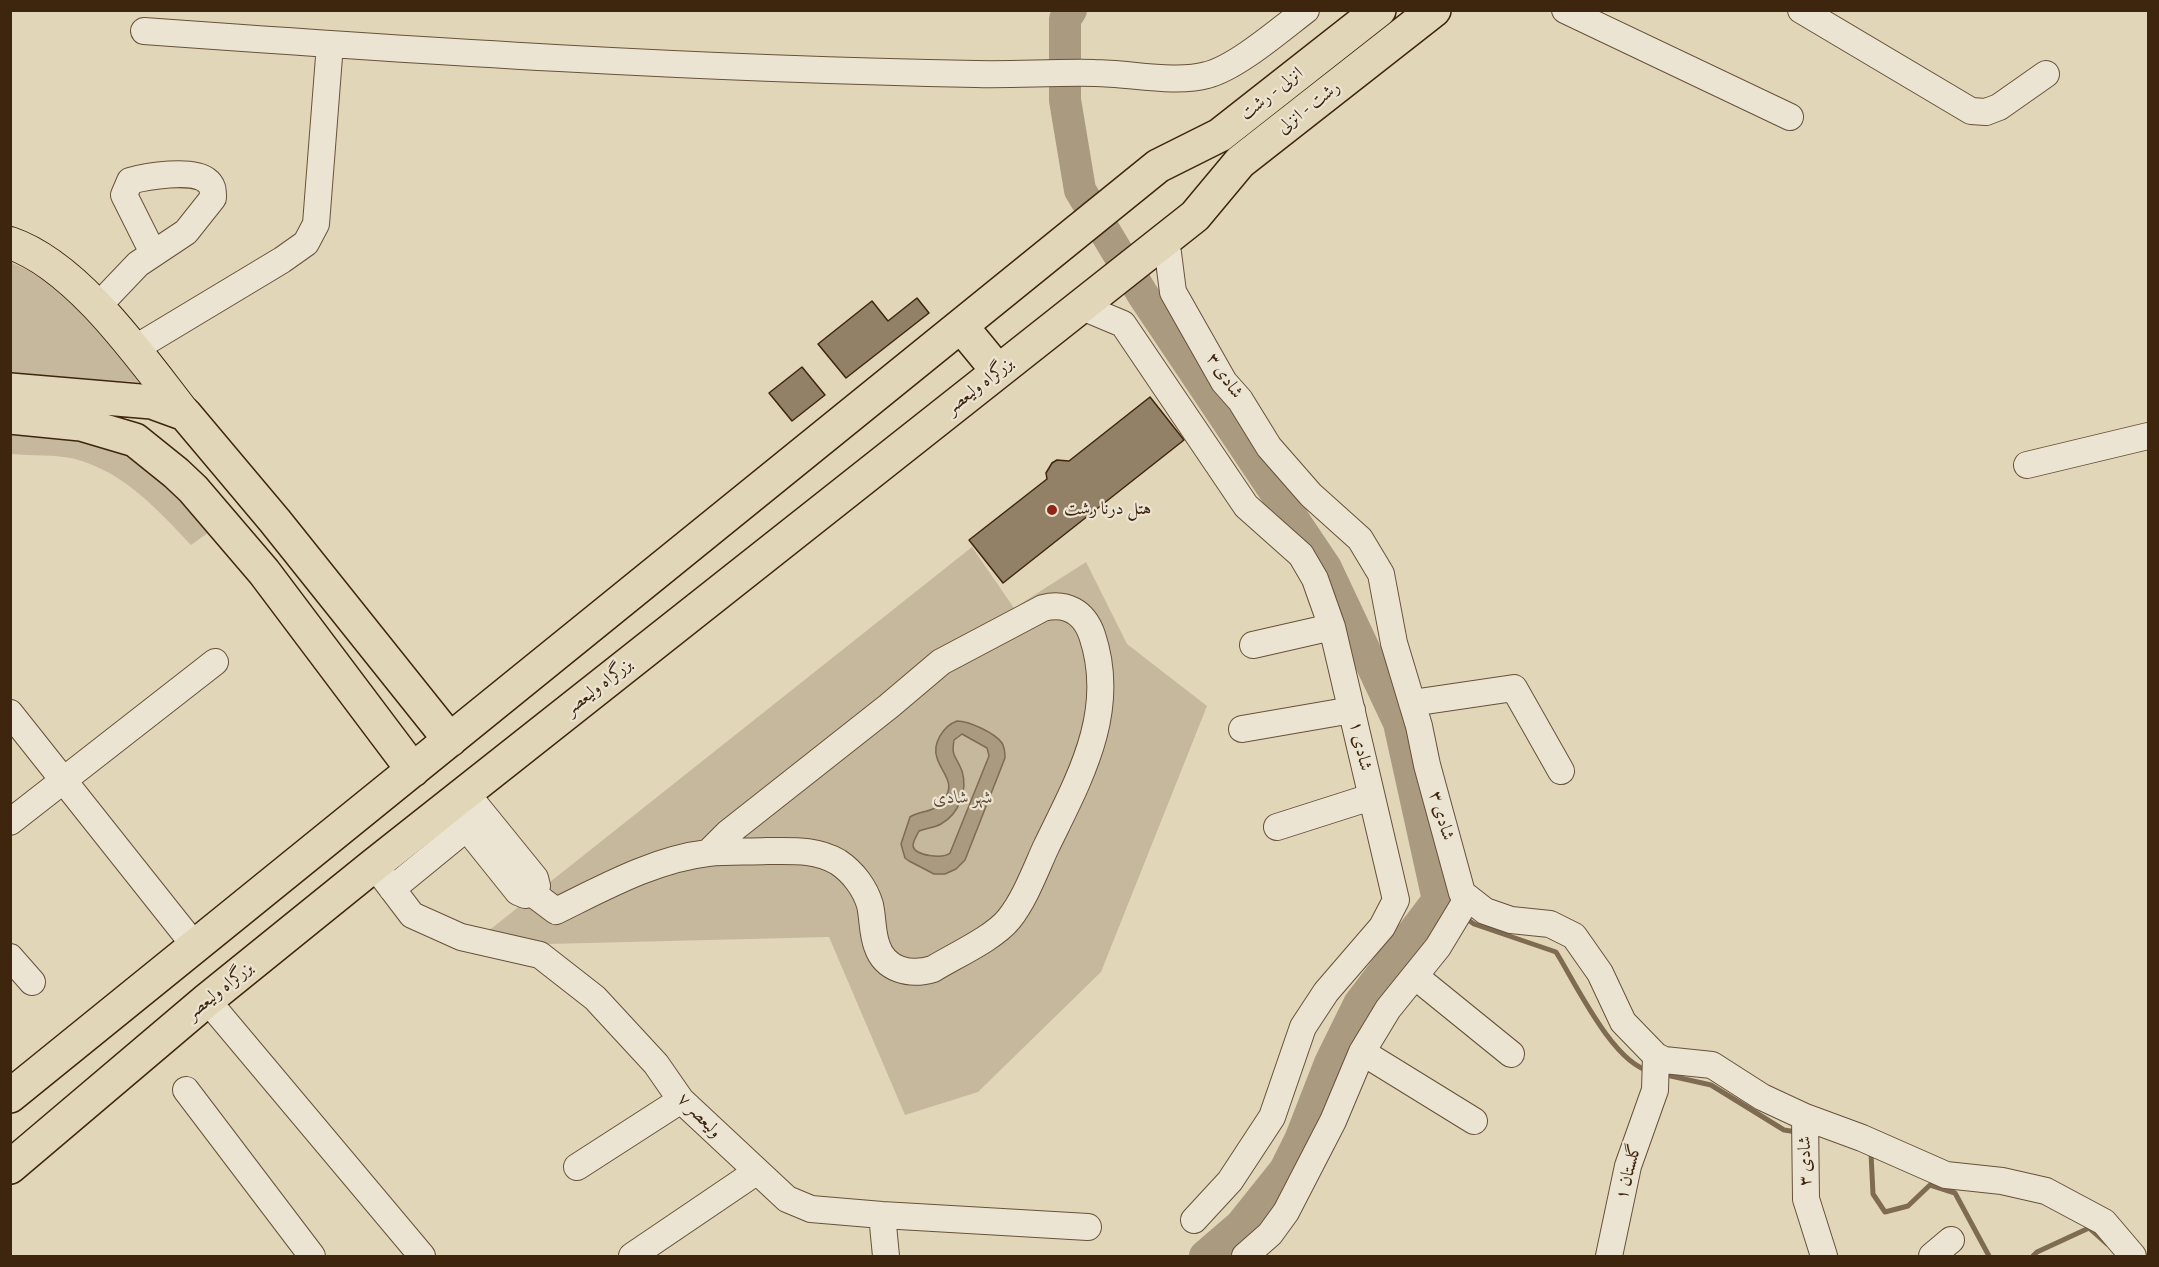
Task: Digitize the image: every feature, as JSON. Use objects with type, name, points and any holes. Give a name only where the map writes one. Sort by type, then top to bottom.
[{"type":"highway","name":"انزلی - رشت","points":[[961,326],[1158,166],[1220,135],[1379,10]]},
{"type":"highway","name":"رشت - انزلی","points":[[1195,216],[1240,162],[1434,10]]},
{"type":"highway","name":"بزرگراه ولیعصر","points":[[10,1167],[207,1000],[383,877],[998,371],[1195,216]]},
{"type":"highway","points":[[10,1096],[961,326],[998,371]]},
{"type":"highway","points":[[10,390],[152,402],[185,414],[450,740]]},
{"type":"highway","points":[[10,417],[81,424],[135,440],[176,473],[193,489],[264,572],[413,770]]},
{"type":"highway","points":[[193,489],[226,464]]},
{"type":"highway","points":[[264,572],[294,546]]},
{"type":"main road","points":[[10,243],[24,248],[60,271],[97,307],[134,349],[185,414]]},
{"type":"street","points":[[144,31],[330,44],[826,72],[1024,75],[1095,73],[1185,78],[1207,76],[1228,67],[1306,10]]},
{"type":"street","points":[[1801,10],[1971,111],[1986,112],[1999,107],[2046,74]]},
{"type":"street","points":[[1566,11],[1790,117]]},
{"type":"street","points":[[134,349],[282,261],[306,243],[316,224],[330,44]]},
{"type":"street","name":"شادی ۳","points":[[1161,243],[1168,253],[1173,292],[1224,382],[1240,400],[1269,447],[1311,495],[1360,539],[1381,574],[1394,643],[1419,726],[1427,765],[1462,893],[1467,899]]},
{"type":"street","points":[[97,307],[138,264],[153,253]]},
{"type":"street","name":"شادی ۱","points":[[1085,302],[1123,324],[1246,506],[1301,555],[1316,579],[1332,627],[1396,900],[1382,927],[1326,992],[1303,1027],[1272,1117],[1230,1181],[1194,1220]]},
{"type":"street","points":[[2027,465],[2148,436]]},
{"type":"street","points":[[466,810],[518,891],[525,895],[532,893],[556,911],[602,888],[667,862],[708,853],[806,851],[817,853],[839,863],[858,880],[870,904],[876,944],[880,953],[894,967],[903,971],[923,972],[933,969],[999,930],[1024,895],[1091,749],[1098,715],[1100,683],[1097,648],[1089,624],[1072,609],[1058,605],[1043,608],[941,662],[728,833],[708,853]]},
{"type":"street","points":[[1253,645],[1332,627]]},
{"type":"street","points":[[10,822],[215,662]]},
{"type":"street","points":[[1412,703],[1514,688],[1561,771]]},
{"type":"street","points":[[1242,729],[1352,710]]},
{"type":"street","points":[[10,713],[195,946]]},
{"type":"street","points":[[1277,827],[1371,797]]},
{"type":"street","name":"ولیعصر ۷","points":[[383,877],[412,915],[461,937],[540,955],[595,998],[656,1064],[681,1100],[787,1199],[811,1209],[1088,1227]]},
{"type":"street","points":[[1245,1257],[1270,1234],[1286,1212],[1333,1121],[1362,1052],[1388,1009],[1438,947],[1467,899],[1485,911],[1512,920],[1550,924],[1574,936],[1600,973],[1623,1022],[1656,1056]]},
{"type":"street","points":[[10,957],[32,982]]},
{"type":"street","points":[[1416,977],[1512,1054]]},
{"type":"street","points":[[207,1000],[422,1257]]},
{"type":"street","points":[[1362,1052],[1474,1121]]},
{"type":"street","name":"شادی ۳","points":[[1656,1056],[1664,1060],[1712,1065],[1762,1097],[1806,1132],[1806,1199],[1824,1257]]},
{"type":"street","name":"گلستان ۱","points":[[1609,1257],[1628,1166],[1655,1090],[1656,1056]]},
{"type":"street","points":[[186,1090],[312,1257]]},
{"type":"street","points":[[577,1167],[681,1100]]},
{"type":"street","points":[[1806,1132],[1862,1138],[1946,1175],[2001,1181],[2046,1191],[2104,1222],[2133,1257]]},
{"type":"street","points":[[632,1257],[756,1172]]},
{"type":"street","points":[[882,1215],[886,1257]]},
{"type":"street","points":[[1932,1257],[1951,1240]]},
{"type":"green space","points":[[10,262],[49,284],[67,298],[113,347],[141,382],[11,375]]},
{"type":"green space","points":[[10,428],[79,434],[121,449],[216,527],[191,545],[139,493],[109,473],[67,457],[11,454]]},
{"type":"green space","name":"شهر شادی","points":[[972,547],[1014,608],[1086,562],[1127,644],[1207,706],[1101,972],[978,1092],[905,1115],[829,937],[548,944],[487,932]]},
{"type":"shaded area","points":[[957,721],[968,723],[994,735],[1003,745],[1005,758],[965,860],[956,869],[945,874],[934,874],[905,858],[901,844],[910,817],[936,808],[947,795],[949,784],[939,764],[936,747],[943,731]],"holes":[[[962,734],[987,748],[989,756],[950,853],[936,856],[919,852],[913,846],[919,831],[947,820],[957,808],[963,793],[964,778],[954,754],[954,740]]]},
{"type":"building","points":[[917,298],[929,313],[846,378],[818,344],[872,301],[888,321]]},
{"type":"building","points":[[802,367],[825,395],[792,421],[769,393]]},
{"type":"building","name":"هتل درنا رشت","points":[[1150,397],[1184,440],[1003,583],[969,540],[1047,479],[1046,473],[1052,463],[1057,460],[1069,461]]},
{"type":"waterway","points":[[1071,10],[1065,19],[1065,100],[1080,190],[1143,295],[1326,568],[1399,723],[1438,900],[1359,1004],[1330,1063],[1300,1140],[1285,1170],[1241,1225],[1205,1256]]},
{"type":"waterway","points":[[1438,900],[1454,910]]},
{"type":"waterway","points":[[1464,917],[1474,924],[1556,952],[1609,1038],[1636,1065],[1650,1071]]},
{"type":"waterway","points":[[1662,1074],[1711,1085],[1784,1130],[1797,1132]]},
{"type":"waterway","points":[[1869,1152],[1871,1153],[1873,1194],[1885,1212],[1908,1206],[1930,1185],[1955,1193],[1989,1256]]},
{"type":"waterway","points":[[2033,1256],[2089,1228],[2107,1244]]},
{"type":"place","name":"هتل درنا رشت","points":[[1052,510]]}]
